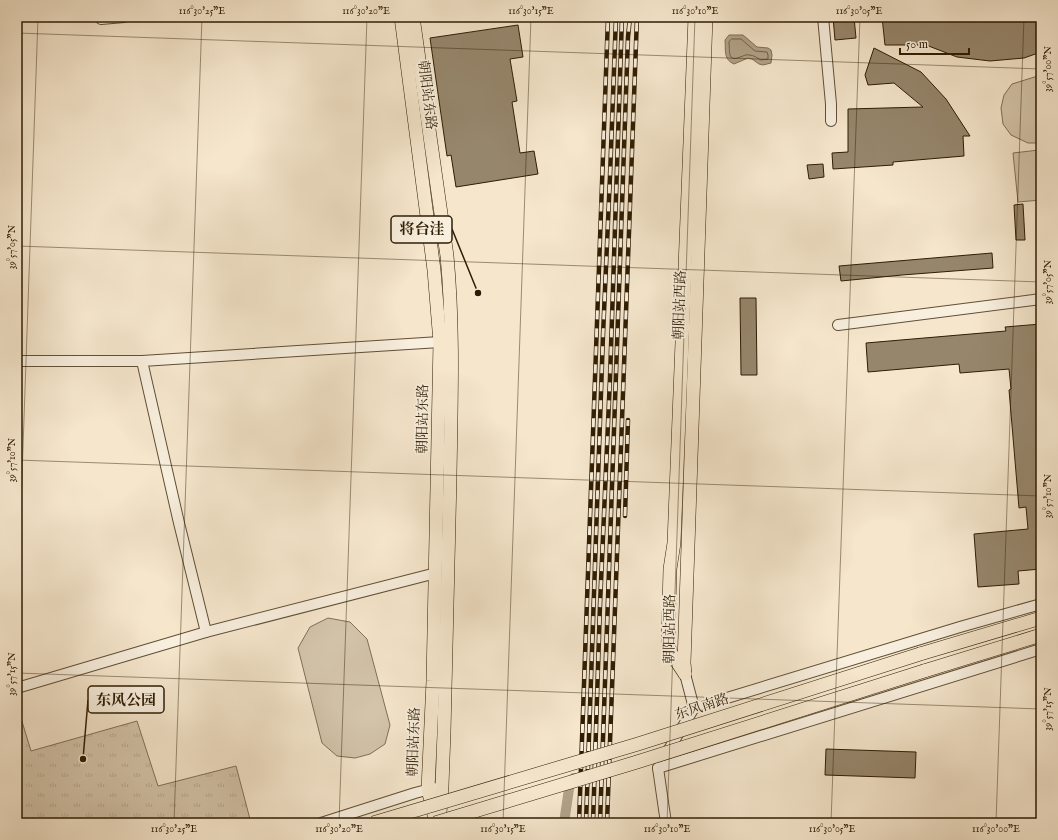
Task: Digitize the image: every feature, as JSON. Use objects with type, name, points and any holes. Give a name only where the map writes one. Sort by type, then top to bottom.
[{"type":"main road","name":"朝阳站东路","points":[[401,17],[434,270],[440,342],[436,573],[428,789],[436,823]]},
{"type":"main road","name":"朝阳站东路","points":[[413,17],[447,256],[452,341],[442,786],[436,823]]},
{"type":"main road","name":"朝阳站西路","points":[[685,674],[670,653],[668,645],[670,569],[674,543],[695,17]]},
{"type":"main road","name":"朝阳站西路","points":[[685,674],[684,663],[706,17]]},
{"type":"main road","name":"东风南路","points":[[373,823],[638,744],[920,654],[1041,618]]},
{"type":"main road","points":[[436,823],[645,760],[1041,635]]},
{"type":"street","points":[[101,19],[124,17]]},
{"type":"street","points":[[823,17],[831,104],[831,121]]},
{"type":"street","points":[[838,324],[1041,299]]},
{"type":"street","points":[[17,361],[142,361],[440,342]]},
{"type":"street","points":[[142,361],[179,524],[206,632]]},
{"type":"street","points":[[17,688],[206,632],[436,573]]},
{"type":"street","points":[[666,823],[658,768],[694,708],[960,627],[1041,604]]},
{"type":"street","points":[[658,768],[1041,649]]},
{"type":"street","points":[[685,674],[694,708]]},
{"type":"street","points":[[321,823],[428,789],[442,786]]},
{"type":"green space","points":[[1041,75],[1041,143],[1028,143],[1011,135],[1003,124],[1001,108],[1004,95],[1012,84]]},
{"type":"green space","points":[[1039,150],[1041,168],[1041,200],[1018,202],[1013,153]]},
{"type":"green space","points":[[328,618],[350,622],[367,639],[390,725],[385,744],[370,754],[355,758],[337,756],[322,743],[298,648],[310,627]]},
{"type":"green space","points":[[17,705],[31,751],[137,721],[158,786],[236,766],[251,823],[17,823]]},
{"type":"water","points":[[729,35],[743,35],[757,47],[768,48],[771,50],[771,63],[763,65],[748,58],[734,64],[730,62],[725,51],[725,40]]},
{"type":"building","points":[[833,17],[854,17],[856,38],[835,40]]},
{"type":"building","points":[[882,17],[1041,17],[1041,52],[1024,58],[990,61],[957,57],[926,45],[885,45]]},
{"type":"building","points":[[518,25],[523,57],[510,59],[517,101],[512,102],[520,153],[534,151],[538,174],[456,187],[451,155],[447,156],[430,38]]},
{"type":"building","points":[[874,48],[921,72],[946,99],[970,136],[963,136],[964,156],[893,162],[893,165],[833,169],[832,153],[848,152],[848,109],[923,107],[894,83],[868,85],[865,75]]},
{"type":"building","points":[[823,164],[824,177],[809,179],[807,165]]},
{"type":"building","points":[[1023,204],[1025,240],[1016,240],[1014,205]]},
{"type":"building","points":[[992,253],[993,268],[841,281],[839,266]]},
{"type":"building","points":[[740,298],[756,298],[757,375],[741,375]]},
{"type":"building","points":[[1041,324],[1041,569],[1018,571],[1019,584],[978,587],[974,534],[1028,529],[1026,507],[1019,508],[1009,390],[1011,389],[1009,369],[960,373],[959,364],[868,372],[866,343],[1006,331],[1005,327]]},
{"type":"building","points":[[826,749],[916,752],[915,778],[825,775]]},
{"type":"waterway","points":[[564,823],[570,782],[574,778]]},
{"type":"railway","points":[[579,823],[608,17]]},
{"type":"railway","points":[[586,823],[616,17]]},
{"type":"railway","points":[[593,823],[622,17]]},
{"type":"railway","points":[[600,823],[628,37],[630,17]]},
{"type":"railway","points":[[607,823],[637,17]]},
{"type":"railway","points":[[625,516],[628,420]]},
{"type":"place","name":"将台洼","points":[[478,293]]},
{"type":"place","name":"东风公园","points":[[83,759]]}]
